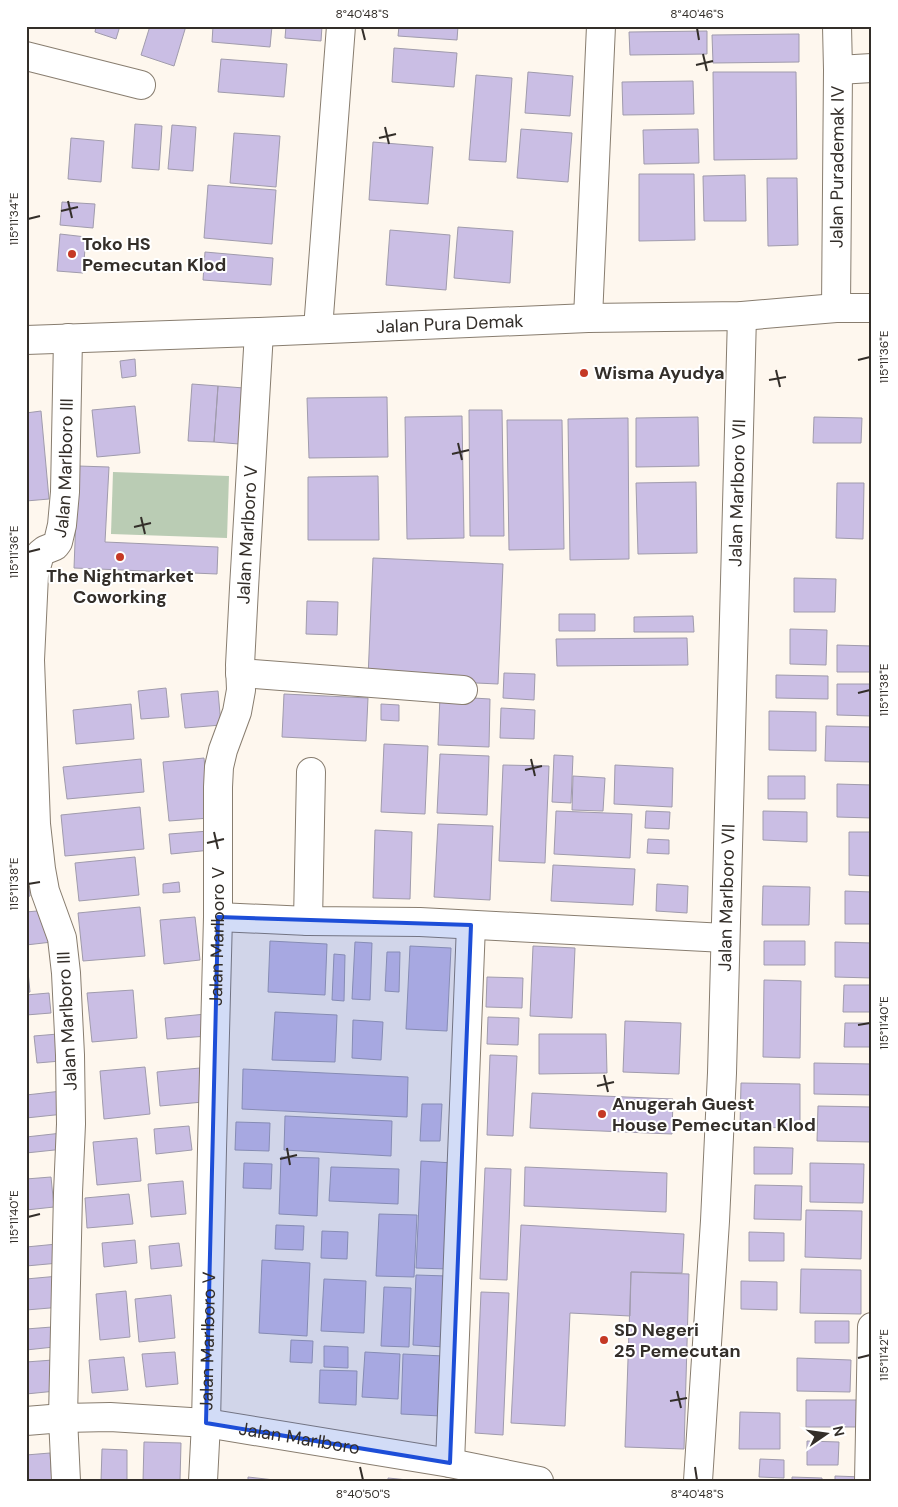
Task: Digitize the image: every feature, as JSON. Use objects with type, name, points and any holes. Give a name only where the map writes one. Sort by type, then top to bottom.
[{"type":"street","points":[[318,329],[341,26]]},
{"type":"street","points":[[588,318],[602,26]]},
{"type":"street","name":"Jalan Purademak IV","points":[[836,308],[837,26]]},
{"type":"street","points":[[26,56],[141,85]]},
{"type":"street","points":[[838,70],[872,68]]},
{"type":"street","name":"Jalan Pura Demak","points":[[26,340],[588,318],[742,316],[836,308],[872,308]]},
{"type":"street","name":"Jalan Marlboro VII","points":[[698,1481],[715,1221],[722,1073],[742,316]]},
{"type":"street","name":"Jalan Marlboro V","points":[[203,1481],[218,917],[218,787],[219,767],[223,750],[237,712],[241,690],[244,588],[258,332]]},
{"type":"street","name":"Jalan Marlboro III","points":[[66,1481],[62,1418],[71,1124],[70,1055],[66,972],[62,938],[45,891],[36,824],[30,660],[34,574],[40,554],[55,546],[58,542],[62,525],[65,492],[68,338]]},
{"type":"street","points":[[240,673],[463,690]]},
{"type":"street","points":[[308,921],[311,772]]},
{"type":"street","points":[[218,917],[308,921],[394,921],[725,938]]},
{"type":"street","points":[[450,1463],[471,925]]},
{"type":"street","points":[[869,1481],[872,1327]]},
{"type":"street","name":"Jalan Marlboro","points":[[26,1421],[119,1417],[206,1423],[450,1463],[527,1479]]},
{"type":"highlighted area","points":[[218,917],[471,925],[450,1463],[206,1423]]},
{"type":"green space","points":[[113,472],[229,476],[227,538],[111,534]]},
{"type":"building","points":[[96,26],[120,26],[116,39],[95,32]]},
{"type":"building","points":[[150,26],[186,26],[174,66],[141,55]]},
{"type":"building","points":[[213,26],[272,26],[270,47],[212,42]]},
{"type":"building","points":[[286,26],[322,26],[321,41],[285,38]]},
{"type":"building","points":[[399,26],[458,26],[457,40],[398,36]]},
{"type":"building","points":[[707,31],[707,54],[630,55],[629,32]]},
{"type":"building","points":[[799,34],[799,62],[713,63],[712,35]]},
{"type":"building","points":[[394,48],[457,53],[454,87],[392,82]]},
{"type":"building","points":[[221,59],[287,64],[284,97],[218,92]]},
{"type":"building","points":[[528,72],[573,76],[570,116],[525,113]]},
{"type":"building","points":[[713,72],[796,72],[797,159],[714,160]]},
{"type":"building","points":[[476,75],[512,78],[506,162],[469,160]]},
{"type":"building","points":[[693,81],[694,114],[623,115],[622,82]]},
{"type":"building","points":[[135,124],[162,126],[159,170],[132,168]]},
{"type":"building","points":[[172,125],[196,127],[193,171],[168,169]]},
{"type":"building","points":[[521,129],[572,133],[568,182],[517,178]]},
{"type":"building","points":[[698,129],[699,163],[644,164],[643,130]]},
{"type":"building","points":[[234,133],[280,136],[276,187],[230,183]]},
{"type":"building","points":[[71,138],[104,141],[101,182],[68,179]]},
{"type":"building","points":[[373,142],[433,147],[428,204],[369,200]]},
{"type":"building","points":[[639,174],[694,174],[695,240],[639,241]]},
{"type":"building","points":[[745,175],[746,221],[704,221],[703,176]]},
{"type":"building","points":[[767,178],[797,178],[798,245],[768,246]]},
{"type":"building","points":[[208,185],[276,190],[272,244],[204,238]]},
{"type":"building","points":[[62,202],[95,204],[93,228],[60,225]]},
{"type":"building","points":[[458,227],[513,231],[510,283],[454,278]]},
{"type":"building","points":[[390,230],[450,235],[446,290],[386,285]]},
{"type":"building","name":"Toko HS Pemecutan Klod","points":[[60,234],[86,237],[83,273],[57,271]]},
{"type":"building","points":[[205,252],[273,258],[271,285],[203,280]]},
{"type":"building","points":[[135,359],[136,376],[122,378],[120,361]]},
{"type":"building","points":[[192,384],[218,386],[214,442],[188,441]]},
{"type":"building","points":[[218,386],[244,388],[239,444],[214,442]]},
{"type":"building","points":[[387,397],[388,457],[309,458],[307,398]]},
{"type":"building","points":[[135,406],[140,453],[97,457],[92,410]]},
{"type":"building","points":[[469,410],[502,410],[504,536],[470,536]]},
{"type":"building","points":[[41,411],[49,499],[26,501],[26,413]]},
{"type":"building","points":[[462,416],[464,538],[407,539],[405,417]]},
{"type":"building","points":[[698,417],[699,466],[636,467],[636,418]]},
{"type":"building","points":[[814,417],[862,418],[861,443],[813,443]]},
{"type":"building","points":[[628,418],[629,559],[570,560],[568,419]]},
{"type":"building","points":[[507,420],[562,420],[564,549],[509,550]]},
{"type":"building","points":[[78,466],[109,467],[105,542],[218,547],[217,574],[74,568]]},
{"type":"building","points":[[378,476],[379,540],[308,540],[308,477]]},
{"type":"building","points":[[696,482],[697,553],[638,554],[636,483]]},
{"type":"building","points":[[837,483],[864,483],[863,539],[836,538]]},
{"type":"building","points":[[373,558],[503,564],[498,684],[368,678]]},
{"type":"building","points":[[794,578],[836,579],[835,612],[794,612]]},
{"type":"building","points":[[307,601],[338,602],[337,635],[306,634]]},
{"type":"building","points":[[559,614],[595,614],[595,631],[559,631]]},
{"type":"building","points":[[693,616],[694,632],[634,632],[634,617]]},
{"type":"building","points":[[790,629],[827,630],[826,665],[790,664]]},
{"type":"building","points":[[687,638],[688,665],[557,666],[556,639]]},
{"type":"building","points":[[837,645],[872,646],[872,672],[837,672]]},
{"type":"building","points":[[504,673],[535,674],[534,700],[503,698]]},
{"type":"building","points":[[776,675],[828,676],[828,699],[776,698]]},
{"type":"building","points":[[837,684],[872,684],[872,716],[837,715]]},
{"type":"building","points":[[166,688],[169,717],[141,719],[138,691]]},
{"type":"building","points":[[218,691],[221,725],[185,728],[181,694]]},
{"type":"building","points":[[284,694],[368,698],[366,741],[282,737]]},
{"type":"building","points":[[440,696],[490,699],[489,747],[438,745]]},
{"type":"building","points":[[131,704],[134,739],[76,744],[73,710]]},
{"type":"building","points":[[381,704],[399,705],[399,721],[381,720]]},
{"type":"building","points":[[501,708],[535,710],[534,739],[500,738]]},
{"type":"building","points":[[769,711],[816,712],[816,751],[769,750]]},
{"type":"building","points":[[826,726],[872,727],[872,762],[825,761]]},
{"type":"building","points":[[384,744],[428,746],[425,814],[381,812]]},
{"type":"building","points":[[440,754],[489,756],[487,815],[437,813]]},
{"type":"building","points":[[554,755],[573,756],[571,803],[552,802]]},
{"type":"building","points":[[204,758],[210,818],[169,821],[163,762]]},
{"type":"building","points":[[141,759],[144,792],[67,799],[63,767]]},
{"type":"building","points":[[503,765],[549,766],[545,863],[499,861]]},
{"type":"building","points":[[615,765],[673,768],[672,807],[614,804]]},
{"type":"building","points":[[573,776],[605,778],[603,811],[572,810]]},
{"type":"building","points":[[768,776],[805,776],[805,799],[768,799]]},
{"type":"building","points":[[837,784],[872,785],[872,818],[837,817]]},
{"type":"building","points":[[140,807],[144,849],[65,856],[61,815]]},
{"type":"building","points":[[556,811],[632,814],[630,858],[554,854]]},
{"type":"building","points":[[646,811],[670,812],[669,829],[645,828]]},
{"type":"building","points":[[763,811],[807,812],[807,842],[763,840]]},
{"type":"building","points":[[438,824],[493,826],[490,900],[434,897]]},
{"type":"building","points":[[375,830],[412,832],[410,899],[373,898]]},
{"type":"building","points":[[209,831],[211,850],[171,854],[169,834]]},
{"type":"building","points":[[849,832],[872,832],[872,876],[849,875]]},
{"type":"building","points":[[648,839],[669,840],[669,854],[647,853]]},
{"type":"building","points":[[135,857],[139,895],[79,901],[75,863]]},
{"type":"building","points":[[553,865],[635,869],[633,905],[551,901]]},
{"type":"building","points":[[26,874],[28,874],[30,896],[26,897]]},
{"type":"building","points":[[179,882],[180,892],[163,893],[163,884]]},
{"type":"building","points":[[657,884],[688,886],[687,913],[656,911]]},
{"type":"building","points":[[763,886],[810,887],[809,925],[762,925]]},
{"type":"building","points":[[845,891],[872,892],[872,924],[845,924]]},
{"type":"building","points":[[140,907],[145,956],[83,961],[78,913]]},
{"type":"building","points":[[48,910],[52,942],[26,945],[26,912]]},
{"type":"building","points":[[195,917],[200,960],[164,964],[160,920]]},
{"type":"building","points":[[270,941],[327,944],[325,995],[268,992]]},
{"type":"building","points":[[764,941],[805,941],[805,965],[764,965]]},
{"type":"building","points":[[355,942],[372,943],[370,1000],[352,999]]},
{"type":"building","points":[[835,942],[872,943],[872,978],[835,977]]},
{"type":"building","points":[[410,946],[451,948],[447,1031],[406,1029]]},
{"type":"building","points":[[533,946],[575,948],[572,1018],[530,1016]]},
{"type":"building","points":[[26,951],[30,992],[26,993]]},
{"type":"building","points":[[387,952],[400,952],[399,992],[385,991]]},
{"type":"building","points":[[334,954],[345,955],[344,1001],[332,1000]]},
{"type":"building","points":[[487,977],[523,978],[522,1008],[486,1007]]},
{"type":"building","points":[[764,980],[801,981],[800,1058],[763,1057]]},
{"type":"building","points":[[844,985],[872,985],[872,1012],[843,1012]]},
{"type":"building","points":[[133,990],[137,1038],[92,1042],[87,993]]},
{"type":"building","points":[[49,993],[51,1013],[26,1015],[26,995]]},
{"type":"building","points":[[275,1012],[337,1015],[335,1062],[272,1060]]},
{"type":"building","points":[[206,1014],[208,1036],[167,1039],[165,1018]]},
{"type":"building","points":[[488,1017],[519,1018],[518,1045],[487,1044]]},
{"type":"building","points":[[353,1020],[383,1022],[381,1060],[352,1058]]},
{"type":"building","points":[[625,1021],[681,1023],[679,1074],[623,1072]]},
{"type":"building","points":[[845,1023],[872,1023],[872,1047],[844,1047]]},
{"type":"building","points":[[58,1034],[61,1061],[37,1063],[34,1036]]},
{"type":"building","points":[[539,1034],[606,1034],[607,1073],[539,1074]]},
{"type":"building","points":[[490,1055],[517,1056],[513,1136],[487,1135]]},
{"type":"building","points":[[814,1063],[872,1064],[872,1095],[814,1094]]},
{"type":"building","points":[[145,1067],[150,1114],[104,1119],[100,1071]]},
{"type":"building","points":[[200,1068],[203,1102],[160,1106],[157,1072]]},
{"type":"building","points":[[243,1069],[408,1077],[407,1117],[242,1109]]},
{"type":"building","points":[[741,1083],[800,1084],[800,1128],[740,1127]]},
{"type":"building","points":[[62,1091],[64,1114],[26,1118],[26,1095]]},
{"type":"building","name":"Anugerah Guest House Pemecutan Klod","points":[[532,1093],[673,1099],[672,1134],[530,1128]]},
{"type":"building","points":[[422,1104],[442,1104],[440,1141],[420,1141]]},
{"type":"building","points":[[818,1106],[872,1107],[872,1142],[817,1141]]},
{"type":"building","points":[[285,1116],[392,1121],[391,1156],[284,1150]]},
{"type":"building","points":[[236,1122],[270,1123],[269,1151],[235,1150]]},
{"type":"building","points":[[189,1126],[192,1150],[156,1154],[154,1129]]},
{"type":"building","points":[[62,1133],[64,1149],[26,1153],[26,1137]]},
{"type":"building","points":[[137,1138],[141,1181],[97,1185],[93,1142]]},
{"type":"building","points":[[754,1147],[793,1148],[792,1174],[754,1174]]},
{"type":"building","points":[[281,1157],[319,1158],[317,1216],[279,1214]]},
{"type":"building","points":[[421,1161],[453,1163],[449,1269],[416,1268]]},
{"type":"building","points":[[244,1163],[272,1164],[271,1189],[243,1188]]},
{"type":"building","points":[[810,1163],[864,1164],[863,1203],[810,1202]]},
{"type":"building","points":[[331,1167],[399,1169],[398,1204],[329,1201]]},
{"type":"building","points":[[525,1167],[667,1173],[666,1212],[524,1206]]},
{"type":"building","points":[[485,1168],[511,1169],[507,1280],[480,1279]]},
{"type":"building","points":[[51,1177],[54,1207],[26,1210],[26,1179]]},
{"type":"building","points":[[183,1181],[186,1214],[151,1217],[148,1184]]},
{"type":"building","points":[[755,1185],[802,1186],[801,1220],[754,1219]]},
{"type":"building","points":[[129,1194],[133,1224],[87,1228],[85,1198]]},
{"type":"building","points":[[806,1210],[862,1211],[861,1259],[805,1257]]},
{"type":"building","points":[[379,1214],[417,1215],[414,1277],[376,1276]]},
{"type":"building","points":[[276,1225],[304,1226],[303,1250],[275,1249]]},
{"type":"building","points":[[521,1225],[684,1234],[682,1273],[631,1272],[630,1316],[570,1313],[565,1426],[511,1423]]},
{"type":"building","points":[[322,1231],[348,1232],[347,1259],[321,1258]]},
{"type":"building","points":[[749,1232],[784,1233],[784,1261],[749,1261]]},
{"type":"building","points":[[135,1240],[137,1263],[104,1267],[102,1243]]},
{"type":"building","points":[[179,1243],[182,1266],[151,1269],[149,1246]]},
{"type":"building","points":[[57,1244],[59,1263],[26,1266],[26,1247]]},
{"type":"building","points":[[262,1260],[310,1263],[307,1336],[259,1333]]},
{"type":"building","points":[[801,1269],[861,1270],[861,1314],[800,1313]]},
{"type":"building","points":[[631,1272],[689,1274],[684,1449],[625,1447]]},
{"type":"building","points":[[416,1275],[447,1276],[444,1347],[413,1345]]},
{"type":"building","points":[[59,1276],[62,1307],[26,1310],[26,1279]]},
{"type":"building","points":[[324,1279],[366,1281],[364,1333],[321,1331]]},
{"type":"building","points":[[741,1281],[777,1282],[777,1310],[741,1309]]},
{"type":"building","points":[[384,1287],[411,1288],[409,1347],[381,1346]]},
{"type":"building","points":[[126,1291],[130,1337],[100,1340],[96,1294]]},
{"type":"building","points":[[481,1292],[509,1293],[503,1435],[475,1433]]},
{"type":"building","points":[[171,1295],[175,1338],[139,1342],[135,1299]]},
{"type":"building","points":[[815,1321],[849,1321],[849,1343],[815,1343]]},
{"type":"building","points":[[52,1327],[54,1347],[26,1350],[26,1329]]},
{"type":"building","points":[[291,1340],[313,1341],[312,1363],[290,1362]]},
{"type":"building","points":[[324,1346],[348,1347],[348,1368],[324,1367]]},
{"type":"building","points":[[175,1352],[178,1384],[146,1387],[142,1354]]},
{"type":"building","points":[[365,1352],[400,1354],[398,1399],[362,1397]]},
{"type":"building","points":[[403,1354],[443,1356],[441,1416],[401,1414]]},
{"type":"building","points":[[124,1357],[128,1390],[92,1393],[89,1360]]},
{"type":"building","points":[[797,1358],[851,1360],[850,1392],[797,1391]]},
{"type":"building","points":[[53,1360],[56,1391],[26,1394],[26,1362]]},
{"type":"building","points":[[320,1370],[357,1371],[356,1405],[319,1403]]},
{"type":"building","points":[[806,1400],[857,1400],[856,1427],[806,1427]]},
{"type":"building","points":[[740,1412],[780,1413],[780,1449],[739,1449]]},
{"type":"building","points":[[807,1441],[839,1442],[838,1465],[807,1465]]},
{"type":"building","points":[[144,1442],[181,1443],[180,1481],[143,1481]]},
{"type":"building","points":[[102,1449],[127,1450],[127,1481],[101,1481]]},
{"type":"building","points":[[50,1453],[52,1481],[26,1481],[26,1455]]},
{"type":"building","points":[[760,1459],[784,1460],[784,1478],[759,1477]]},
{"type":"building","points":[[835,1476],[863,1477],[863,1481],[835,1481]]},
{"type":"building","points":[[248,1477],[283,1481],[248,1481]]},
{"type":"building","points":[[792,1477],[822,1478],[822,1481],[792,1481]]},
{"type":"building","points":[[388,1478],[418,1481],[388,1481]]},
{"type":"place","name":"Toko HS Pemecutan Klod","points":[[72,254]]},
{"type":"place","name":"Wisma Ayudya","points":[[584,373]]},
{"type":"place","name":"The Nightmarket Coworking","points":[[120,557]]},
{"type":"place","name":"Anugerah Guest House Pemecutan Klod","points":[[602,1114]]},
{"type":"place","name":"SD Negeri 25 Pemecutan","points":[[604,1340]]}]
